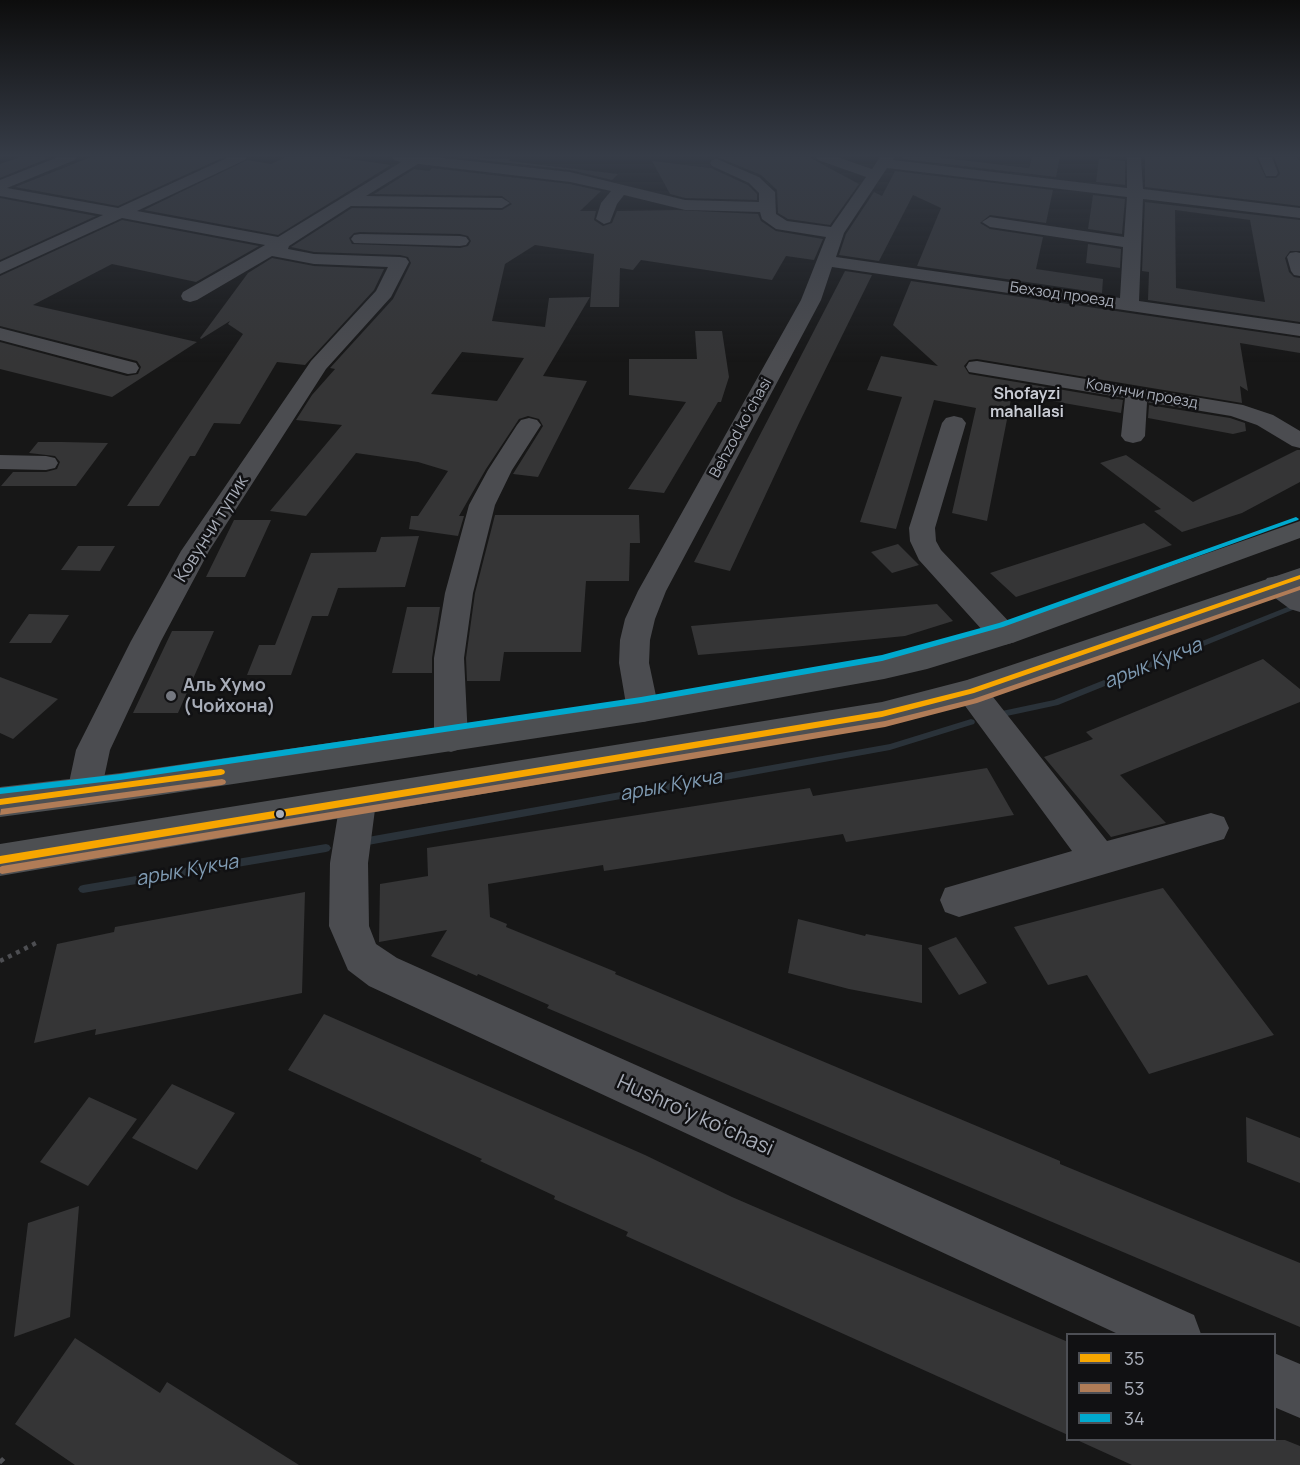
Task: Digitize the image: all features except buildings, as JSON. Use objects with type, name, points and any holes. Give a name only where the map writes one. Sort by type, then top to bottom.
[{"type":"main road","points":[[0,802],[84,792],[643,710],[884,668],[927,658],[1004,634],[1300,529]]},
{"type":"main road","points":[[0,860],[882,714],[971,691],[1107,645],[1293,591]]},
{"type":"main road","points":[[1071,611],[1088,616],[1102,624],[1107,635],[1107,645]]},
{"type":"street","points":[[0,269],[92,225]]},
{"type":"street","points":[[203,225],[287,239],[325,239]]},
{"type":"street","points":[[190,296],[309,225]]},
{"type":"street","points":[[784,225],[836,233]]},
{"type":"street","name":"Behzod ko‘chasi","points":[[643,710],[634,663],[635,640],[640,619],[652,591],[811,300],[836,233],[841,225]]},
{"type":"street","points":[[1013,225],[1132,243]]},
{"type":"street","points":[[1129,304],[1133,225]]},
{"type":"street","name":"Ковунчи тупик","points":[[84,792],[93,750],[146,641],[195,551],[318,365],[384,293],[400,261],[314,259],[280,253],[287,239]]},
{"type":"street","points":[[347,239],[460,241]]},
{"type":"street","name":"Бехзод проезд","points":[[825,261],[1300,330]]},
{"type":"street","points":[[0,334],[128,368]]},
{"type":"street","name":"Ковунчи проезд","points":[[977,367],[1245,413],[1274,424],[1300,441]]},
{"type":"street","points":[[1133,436],[1137,393]]},
{"type":"street","points":[[954,423],[922,528],[923,541],[929,554],[1004,634]]},
{"type":"street","points":[[451,739],[448,658],[459,593],[482,505],[500,470],[529,425]]},
{"type":"street","points":[[0,462],[46,463]]},
{"type":"street","points":[[971,691],[1099,859]]},
{"type":"street","name":"Hushroʻy koʻchasi","points":[[358,802],[349,863],[349,926],[362,957],[382,972],[1171,1333]]},
{"type":"street","points":[[959,900],[1211,828]]},
{"type":"street","points":[[1276,1380],[1300,1391]]},
{"type":"path","points":[[0,961],[40,941]]},
{"type":"path","points":[[0,1459],[6,1465]]},
{"type":"waterway","name":"арык Кукча","points":[[1002,714],[1055,703],[1300,604]]},
{"type":"waterway","name":"арык Кукча","points":[[368,841],[890,747],[971,722]]},
{"type":"waterway","name":"арык Кукча","points":[[83,889],[326,848]]},
{"type":"transit line","name":"34","points":[[0,791],[120,777],[641,700],[882,658],[1001,625],[1296,519]]},
{"type":"transit line","name":"35","points":[[0,860],[882,714],[971,691],[1300,577]]},
{"type":"transit line","name":"53","points":[[2,870],[885,724],[974,701],[1300,588]]},
{"type":"transit line","name":"35","points":[[0,802],[221,772]]},
{"type":"transit line","name":"53","points":[[1,812],[222,782]]},
{"type":"place","name":"Аль Хумо (Чойхона)","points":[[171,696]]},
{"type":"district","name":"Shofayzi mahallasi","points":[[1027,404]]}]
